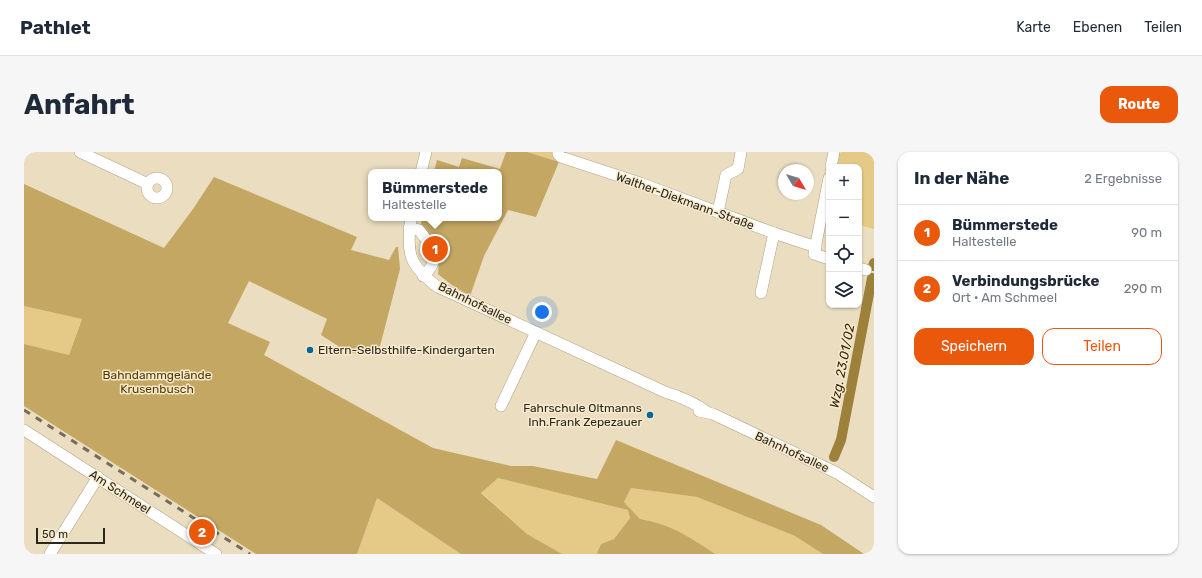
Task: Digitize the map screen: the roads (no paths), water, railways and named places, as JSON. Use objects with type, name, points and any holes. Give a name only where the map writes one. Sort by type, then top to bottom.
[{"type":"street","points":[[80,152],[148,184]]},
{"type":"street","points":[[422,169],[426,152]]},
{"type":"street","name":"Walther-Diekmann-Straße","points":[[558,152],[561,157],[640,183],[816,247]]},
{"type":"street","points":[[718,212],[726,175],[738,169],[742,152]]},
{"type":"street","points":[[832,164],[834,152]]},
{"type":"street","points":[[826,194],[814,254],[826,258]]},
{"type":"street","points":[[410,223],[419,230],[431,246],[435,262],[432,269],[421,273],[412,259],[409,249],[410,223]]},
{"type":"street","points":[[760,293],[774,233]]},
{"type":"street","name":"Bahnhofsallee","points":[[421,273],[438,286],[665,392],[679,404],[707,412],[837,473],[874,497]]},
{"type":"street","points":[[501,406],[536,332]]},
{"type":"street","name":"Am Schmeel","points":[[24,430],[216,554]]},
{"type":"street","points":[[50,554],[98,477]]},
{"type":"waterway","name":"Wzg. 23.01/02","points":[[834,457],[841,440],[872,278]]},
{"type":"railway","points":[[24,410],[250,554]]},
{"type":"place","name":"Bümmerstede","points":[[435,249]]},
{"type":"place","name":"Eltern-Selbsthilfe-Kindergarten","points":[[310,350]]},
{"type":"place","name":"Fahrschule Oltmanns Inh.Frank Zepezauer","points":[[650,415]]},
{"type":"place","name":"Verbindungsbrücke","points":[[202,532]]},
{"type":"park label","name":"Bahndammgelände Krusenbusch","points":[[157,382]]}]
